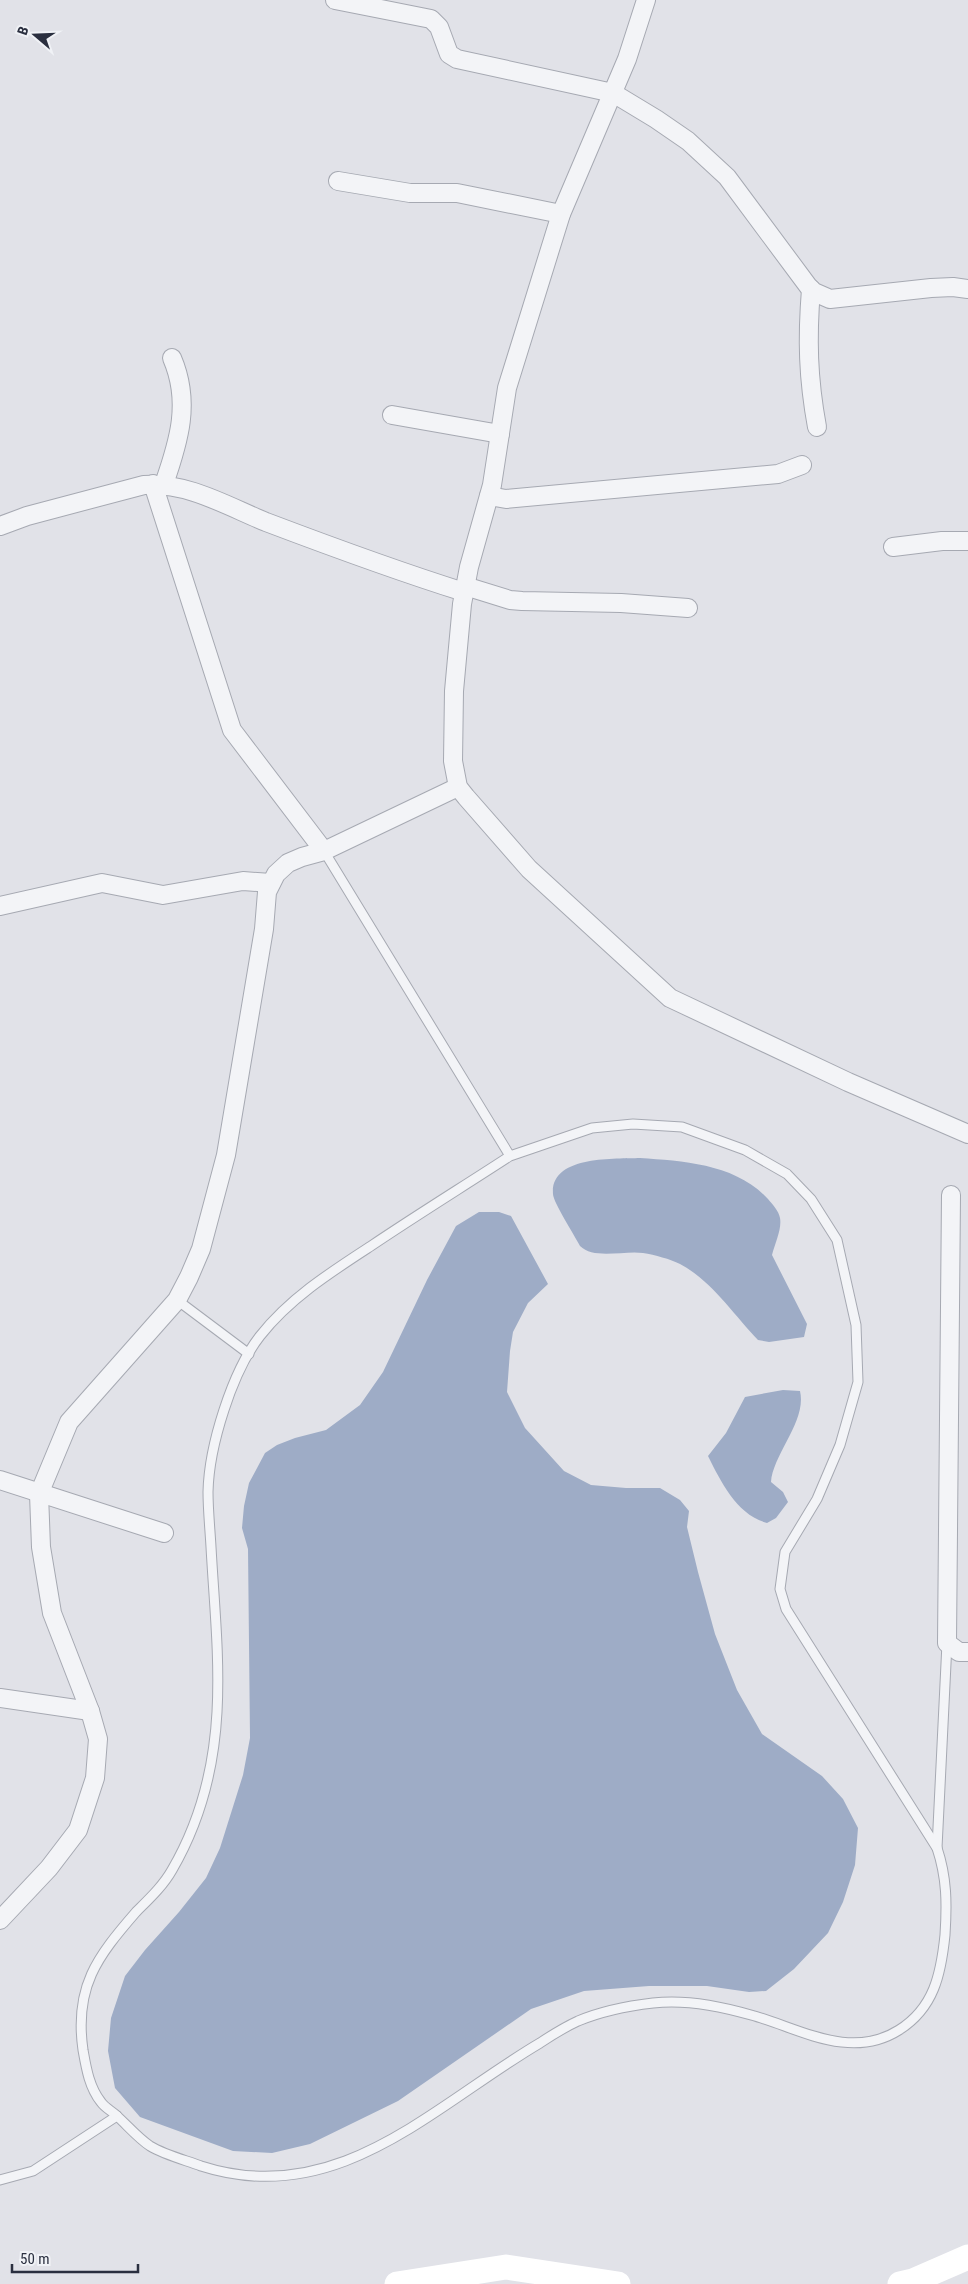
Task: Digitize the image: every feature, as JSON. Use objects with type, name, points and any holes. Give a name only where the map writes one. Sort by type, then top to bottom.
[{"type":"main road","points":[[900,2284],[913,2281],[968,2257]]},
{"type":"main road","points":[[397,2284],[506,2267],[618,2284]]},
{"type":"street","points":[[335,0],[430,18],[439,27],[449,54],[457,59],[613,92],[688,141],[710,160],[727,177],[811,289],[830,299],[931,288],[953,287],[968,289]]},
{"type":"street","points":[[646,0],[627,59],[561,214],[514,364],[489,496],[465,589],[452,729],[453,761],[458,787],[529,869],[670,998],[848,1082],[968,1134]]},
{"type":"street","points":[[338,181],[410,194],[457,193],[561,214]]},
{"type":"street","points":[[811,289],[807,340],[810,385],[817,427]]},
{"type":"street","points":[[172,358],[180,378],[182,407],[177,447],[158,484],[232,730],[324,851]]},
{"type":"street","points":[[392,415],[500,434]]},
{"type":"street","points":[[489,496],[506,499],[778,474],[802,465]]},
{"type":"street","points":[[0,526],[27,516],[144,484],[158,484],[212,498],[376,564],[465,589],[522,601],[621,603],[688,608]]},
{"type":"street","points":[[893,547],[942,541],[968,541]]},
{"type":"street","points":[[0,1920],[49,1868],[78,1830],[95,1778],[98,1739],[90,1711],[52,1613],[41,1548],[39,1494],[69,1422],[177,1300],[200,1250],[219,1186],[242,1068],[264,929],[267,892],[276,874],[288,863],[324,851],[458,787]]},
{"type":"street","points":[[0,906],[102,882],[162,895],[243,881],[271,883]]},
{"type":"street","points":[[951,1195],[947,1643],[959,1652],[968,1652]]},
{"type":"street","points":[[0,1480],[39,1494],[164,1532]]},
{"type":"street","points":[[0,1698],[90,1711]]},
{"type":"lane","points":[[324,851],[510,1156]]},
{"type":"lane","points":[[633,1124],[682,1127],[745,1150],[787,1174],[811,1199],[837,1240],[856,1324],[858,1382],[840,1445],[817,1498],[785,1552],[780,1589],[786,1609],[937,1848],[944,1870],[947,1904],[942,1966],[936,1984],[924,2007],[904,2027],[883,2039],[856,2044],[830,2042],[756,2016],[710,2005],[660,2002],[608,2010],[575,2022],[525,2051],[442,2109],[369,2152],[335,2166],[291,2176],[259,2178],[222,2173],[184,2160],[148,2145],[101,2102],[87,2073],[81,2031],[84,1992],[102,1953],[172,1870],[185,1846],[199,1809],[212,1764],[217,1701],[208,1488],[216,1439],[231,1389],[249,1354],[257,1339],[296,1298],[354,1256],[510,1156],[592,1128],[633,1124]]},
{"type":"lane","points":[[177,1300],[249,1354]]},
{"type":"lane","points":[[937,1848],[947,1643]]},
{"type":"lane","points":[[0,2180],[34,2171],[117,2116]]},
{"type":"water","points":[[640,1158],[691,1163],[725,1171],[755,1187],[768,1199],[780,1218],[779,1231],[772,1255],[807,1324],[804,1337],[769,1342],[758,1340],[702,1279],[676,1262],[636,1252],[593,1253],[580,1246],[554,1198],[555,1181],[562,1172],[586,1162]]},
{"type":"water","points":[[479,1212],[499,1212],[511,1216],[548,1284],[528,1303],[513,1332],[507,1392],[525,1428],[564,1471],[591,1485],[660,1488],[680,1500],[689,1511],[687,1527],[698,1572],[715,1634],[737,1690],[762,1734],[822,1776],[843,1799],[858,1828],[855,1865],[843,1902],[828,1933],[794,1969],[766,1991],[749,1992],[707,1986],[649,1986],[584,1991],[531,2009],[398,2101],[310,2144],[272,2153],[233,2151],[140,2117],[115,2088],[108,2051],[111,2018],[125,1976],[206,1878],[220,1848],[243,1775],[250,1738],[248,1549],[242,1528],[249,1483],[265,1453],[277,1445],[295,1438],[326,1430],[360,1405],[383,1372],[427,1280],[456,1226]]},
{"type":"water","points":[[783,1390],[800,1391],[801,1402],[799,1414],[777,1460],[771,1482],[783,1492],[788,1502],[776,1518],[767,1523],[747,1513],[731,1496],[724,1487],[708,1456],[726,1433],[745,1397]]}]
